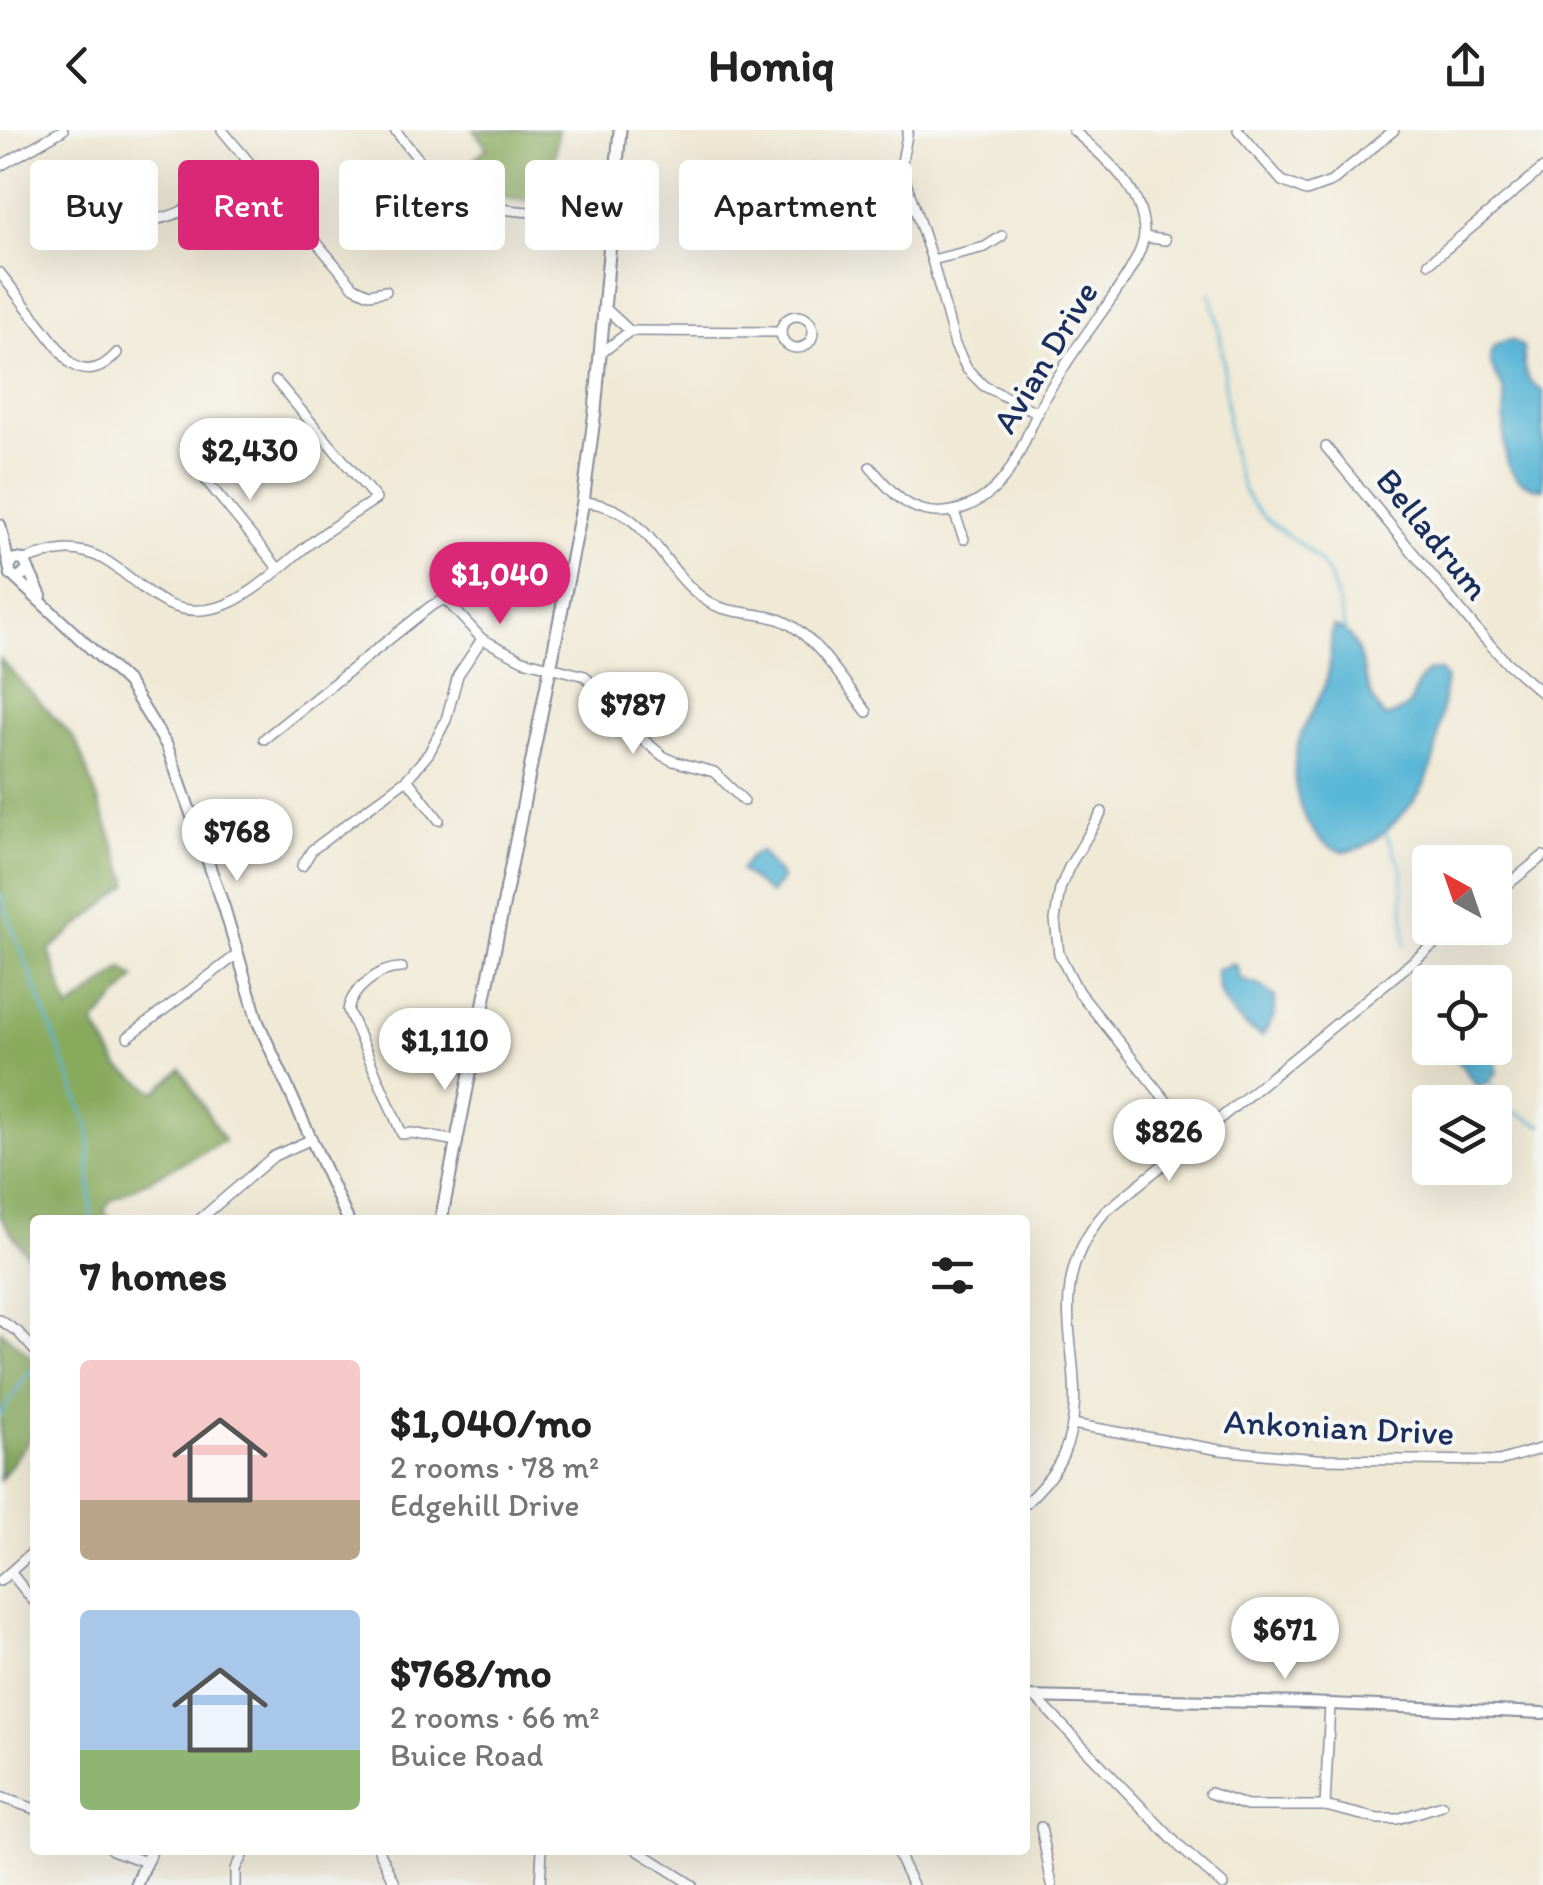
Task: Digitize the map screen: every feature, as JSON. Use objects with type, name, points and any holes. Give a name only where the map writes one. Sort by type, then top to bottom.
[{"type":"main road","points":[[617,160],[620,130]]},
{"type":"main road","points":[[442,1215],[583,502],[609,250]]},
{"type":"main road","points":[[138,1885],[148,1856]]},
{"type":"street","points":[[0,166],[63,130]]},
{"type":"street","points":[[222,130],[247,160]]},
{"type":"street","points":[[395,130],[450,190],[495,208],[525,210]]},
{"type":"street","points":[[908,130],[901,167],[955,345],[966,368],[984,386],[1038,412]]},
{"type":"street","points":[[1073,130],[1124,177],[1142,217],[1144,236],[1165,240]]},
{"type":"street","points":[[1238,130],[1282,182],[1306,191],[1332,182],[1394,130]]},
{"type":"street","points":[[1428,263],[1543,168]]},
{"type":"street","points":[[932,260],[985,247],[1002,236]]},
{"type":"street","name":"Avian Drive","points":[[954,512],[984,500],[1002,482],[1038,412],[1140,252],[1144,236]]},
{"type":"street","points":[[319,246],[354,288],[370,294],[386,291]]},
{"type":"street","points":[[0,273],[70,363],[79,369],[94,370],[117,353]]},
{"type":"street","points":[[604,307],[630,331]]},
{"type":"street","points":[[600,354],[630,331],[782,332]]},
{"type":"street","points":[[22,565],[46,554],[69,550],[96,555],[114,564],[166,606],[198,610],[234,602],[376,499],[276,381]]},
{"type":"street","name":"Belladrum","points":[[1326,447],[1476,629],[1543,694]]},
{"type":"street","points":[[191,462],[278,568]]},
{"type":"street","points":[[870,467],[904,502],[924,510],[954,512],[964,539]]},
{"type":"street","points":[[583,502],[609,506],[633,520],[707,602],[775,618],[798,629],[867,712]]},
{"type":"street","points":[[0,525],[6,544],[45,604]]},
{"type":"street","points":[[22,565],[23,577],[15,578],[128,682],[168,746],[258,1022],[346,1215]]},
{"type":"street","points":[[264,739],[430,606],[445,599],[482,639],[523,660],[583,674],[624,723],[664,756],[714,772],[744,801]]},
{"type":"street","points":[[302,866],[312,850],[407,779],[436,743],[458,675],[482,639]]},
{"type":"street","points":[[407,779],[440,820]]},
{"type":"street","points":[[1102,812],[1060,889],[1055,920],[1059,954],[1078,992],[1196,1138]]},
{"type":"street","points":[[1512,881],[1543,856]]},
{"type":"street","points":[[1030,1498],[1057,1467],[1072,1424],[1067,1297],[1077,1252],[1090,1230],[1105,1212],[1433,945]]},
{"type":"street","points":[[128,1037],[238,954]]},
{"type":"street","points":[[402,968],[392,968],[360,987],[350,999],[348,1010],[402,1134],[412,1132],[456,1141]]},
{"type":"street","points":[[205,1215],[274,1156],[312,1138]]},
{"type":"street","points":[[0,1320],[30,1345]]},
{"type":"street","name":"Ankonian Drive","points":[[1072,1424],[1220,1450],[1316,1459],[1498,1461],[1543,1448]]},
{"type":"street","points":[[0,1581],[30,1555]]},
{"type":"street","points":[[11,1573],[30,1597]]},
{"type":"street","points":[[1030,1698],[1543,1713]]},
{"type":"street","points":[[1030,1698],[1223,1885]]},
{"type":"street","points":[[1325,1806],[1330,1704]]},
{"type":"street","points":[[1210,1793],[1247,1806],[1325,1806],[1378,1819],[1397,1819],[1442,1805]]},
{"type":"street","points":[[0,1797],[30,1808]]},
{"type":"street","points":[[1041,1827],[1052,1885]]},
{"type":"street","points":[[381,1855],[396,1885]]},
{"type":"street","points":[[540,1885],[542,1855]]},
{"type":"street","points":[[645,1855],[692,1885]]},
{"type":"street","points":[[898,1855],[913,1885]]},
{"type":"street","points":[[235,1885],[234,1870],[242,1856]]},
{"type":"green space","points":[[474,130],[558,130],[554,160],[525,160],[525,200],[505,199],[505,160],[472,160],[487,148]]},
{"type":"green space","points":[[0,659],[76,741],[129,884],[49,950],[69,1010],[123,968],[135,978],[94,1024],[119,1067],[156,1092],[181,1069],[224,1141],[111,1200],[104,1210],[107,1215],[30,1215],[30,1259],[0,1216]]},
{"type":"green space","points":[[0,1330],[30,1356],[30,1438],[0,1480]]},
{"type":"water","points":[[1512,340],[1523,347],[1532,384],[1543,391],[1543,489],[1516,476],[1506,453],[1504,394],[1490,356],[1496,346]]},
{"type":"water","points":[[1333,626],[1353,641],[1370,693],[1386,718],[1406,708],[1429,671],[1440,671],[1446,678],[1434,758],[1420,793],[1379,836],[1345,851],[1324,843],[1316,835],[1299,802],[1295,781],[1299,741],[1327,679]]},
{"type":"water","points":[[760,851],[782,879],[770,894],[740,870]]},
{"type":"water","points":[[1236,965],[1241,980],[1258,985],[1275,997],[1275,1015],[1262,1036],[1237,1017],[1219,991],[1216,970]]},
{"type":"water","points":[[1461,1065],[1496,1065],[1497,1072],[1487,1083],[1476,1085]]},
{"type":"waterway","points":[[1209,292],[1221,339],[1230,439],[1243,488],[1260,513],[1324,568],[1335,591],[1346,634]]},
{"type":"waterway","points":[[1384,830],[1402,868],[1405,946]]},
{"type":"waterway","points":[[0,895],[89,1127],[91,1215]]},
{"type":"waterway","points":[[1489,1076],[1509,1108],[1543,1126]]},
{"type":"waterway","points":[[0,1416],[30,1372]]}]
